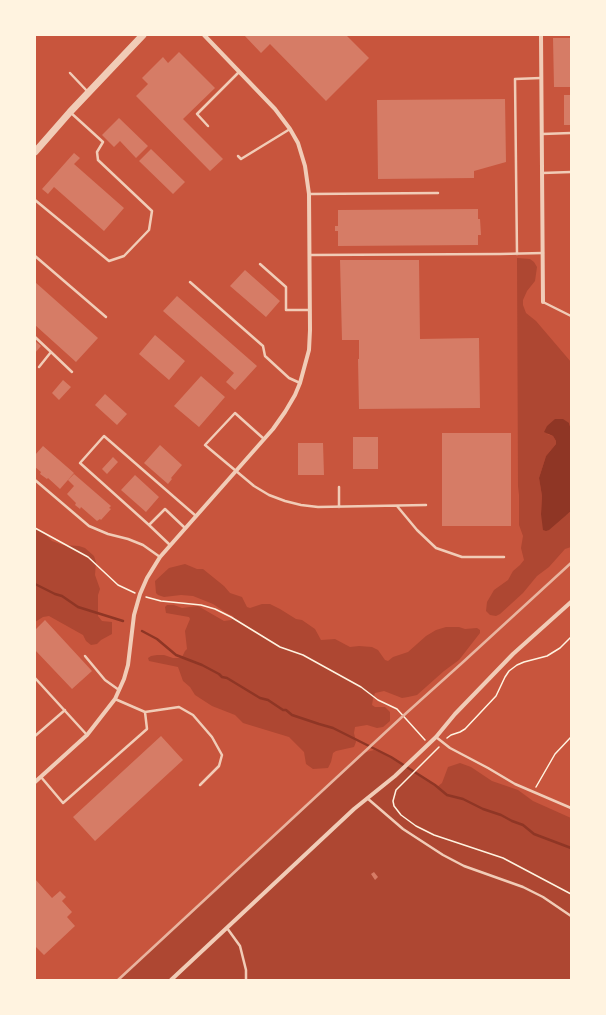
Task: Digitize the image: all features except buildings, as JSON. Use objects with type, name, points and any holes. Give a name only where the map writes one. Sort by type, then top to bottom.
[{"type":"street","points":[[35,152],[70,112],[144,35]]},
{"type":"street","points":[[35,782],[87,735],[115,700],[128,665],[136,604],[147,578],[160,557],[264,439],[285,412],[300,383],[309,350],[309,194],[305,166],[298,144],[290,129],[275,108],[204,35]]},
{"type":"street","points":[[541,35],[543,302]]},
{"type":"street","points":[[171,980],[349,814],[395,776],[436,737],[455,714],[513,654],[571,602]]},
{"type":"lane","points":[[208,126],[197,114],[240,72]]},
{"type":"lane","points":[[70,73],[88,93]]},
{"type":"lane","points":[[517,254],[515,79],[541,78]]},
{"type":"lane","points":[[35,200],[109,261],[124,256],[149,230],[152,211],[98,160],[97,152],[103,142],[70,112]]},
{"type":"lane","points":[[238,156],[241,159],[290,129]]},
{"type":"lane","points":[[542,134],[571,133]]},
{"type":"lane","points":[[542,173],[571,172]]},
{"type":"lane","points":[[309,194],[438,193]]},
{"type":"lane","points":[[310,255],[543,253]]},
{"type":"lane","points":[[35,256],[106,316]]},
{"type":"lane","points":[[260,264],[286,287],[286,310],[310,310]]},
{"type":"lane","points":[[190,282],[263,346],[265,356],[289,378],[300,383]]},
{"type":"lane","points":[[543,302],[571,316]]},
{"type":"lane","points":[[35,337],[72,372]]},
{"type":"lane","points":[[39,367],[51,352]]},
{"type":"lane","points":[[264,439],[235,413],[205,445],[254,486],[269,495],[284,501],[301,505],[426,505]]},
{"type":"lane","points":[[170,545],[80,464],[104,436],[196,516]]},
{"type":"lane","points":[[35,480],[89,526],[108,534],[128,539],[143,545],[160,557]]},
{"type":"lane","points":[[339,486],[339,506]]},
{"type":"lane","points":[[397,506],[417,530],[436,548],[462,557],[504,557]]},
{"type":"lane","points":[[149,525],[165,509],[185,528]]},
{"type":"lane","points":[[85,656],[105,680],[119,690]]},
{"type":"lane","points":[[35,678],[87,735]]},
{"type":"lane","points":[[115,700],[145,712],[178,707],[193,715],[212,737],[222,756],[219,766],[200,785]]},
{"type":"lane","points":[[35,736],[65,710]]},
{"type":"lane","points":[[41,777],[63,803],[147,729],[145,712]]},
{"type":"lane","points":[[436,737],[450,748],[515,784],[571,808]]},
{"type":"lane","points":[[367,798],[403,829],[442,855],[470,868],[523,887],[542,897],[571,916]]},
{"type":"lane","points":[[227,927],[240,946],[244,956],[246,980]]},
{"type":"path","points":[[35,528],[88,557],[118,585],[134,592]]},
{"type":"path","points":[[145,596],[215,609],[280,646],[303,654],[361,687],[378,700],[396,710],[425,740]]},
{"type":"path","points":[[447,738],[465,729],[496,696],[509,671],[524,662],[547,656],[560,648],[571,637]]},
{"type":"path","points":[[532,792],[555,754],[571,737]]},
{"type":"path","points":[[436,750],[396,790],[394,796],[394,806],[401,815],[416,826],[434,835],[503,858],[571,894]]},
{"type":"shaded area","points":[[517,258],[530,259],[537,267],[535,281],[527,291],[523,300],[526,313],[536,321],[571,362],[571,430],[569,423],[547,434],[553,436],[556,444],[546,456],[539,478],[542,496],[541,514],[566,515],[571,511],[571,547],[565,549],[549,567],[537,576],[523,593],[496,616],[490,615],[486,611],[487,602],[494,590],[508,580],[513,571],[524,560],[521,548],[523,536],[519,525],[518,486]]},
{"type":"shaded area","points":[[555,419],[563,419],[569,423],[571,430],[571,511],[546,531],[543,530],[541,514],[542,496],[539,478],[546,456],[556,444],[553,436],[544,432],[547,426]]},
{"type":"shaded area","points":[[35,529],[42,531],[52,541],[63,545],[85,548],[94,556],[96,562],[95,575],[100,589],[98,595],[98,616],[102,621],[112,622],[112,634],[97,644],[91,645],[86,641],[83,635],[49,616],[43,617],[35,622]]},
{"type":"shaded area","points":[[185,564],[197,569],[203,569],[224,586],[230,593],[242,597],[247,607],[250,608],[262,604],[270,604],[296,619],[302,620],[315,629],[321,640],[335,639],[350,647],[372,647],[378,650],[385,660],[388,661],[393,657],[408,652],[426,636],[436,630],[446,627],[459,627],[465,629],[477,628],[480,630],[480,633],[459,660],[417,695],[402,698],[384,691],[375,693],[372,705],[375,707],[385,707],[390,712],[390,721],[383,727],[377,728],[367,725],[355,727],[354,733],[356,742],[354,747],[333,753],[328,768],[313,769],[306,764],[304,752],[289,737],[243,723],[235,715],[212,706],[195,695],[190,687],[183,681],[178,667],[149,661],[148,658],[157,655],[179,658],[182,657],[187,649],[185,631],[190,619],[189,617],[166,613],[165,607],[167,605],[174,605],[182,608],[198,606],[224,621],[234,618],[213,604],[193,596],[181,595],[164,597],[156,593],[155,581],[169,568]]},
{"type":"shaded area","points":[[374,750],[391,757],[437,787],[442,783],[448,767],[460,763],[471,767],[492,781],[518,790],[533,801],[571,818],[571,980],[118,980],[363,753]]},
{"type":"waterway","points":[[35,584],[62,596],[78,607],[123,621]]},
{"type":"waterway","points":[[142,631],[157,639],[176,655],[202,665],[260,698],[268,700],[292,715],[333,728],[391,757],[435,785],[447,795],[463,799],[483,809],[501,815],[523,825],[534,834],[571,848]]},
{"type":"railway","points":[[118,980],[403,716],[571,563]]}]
